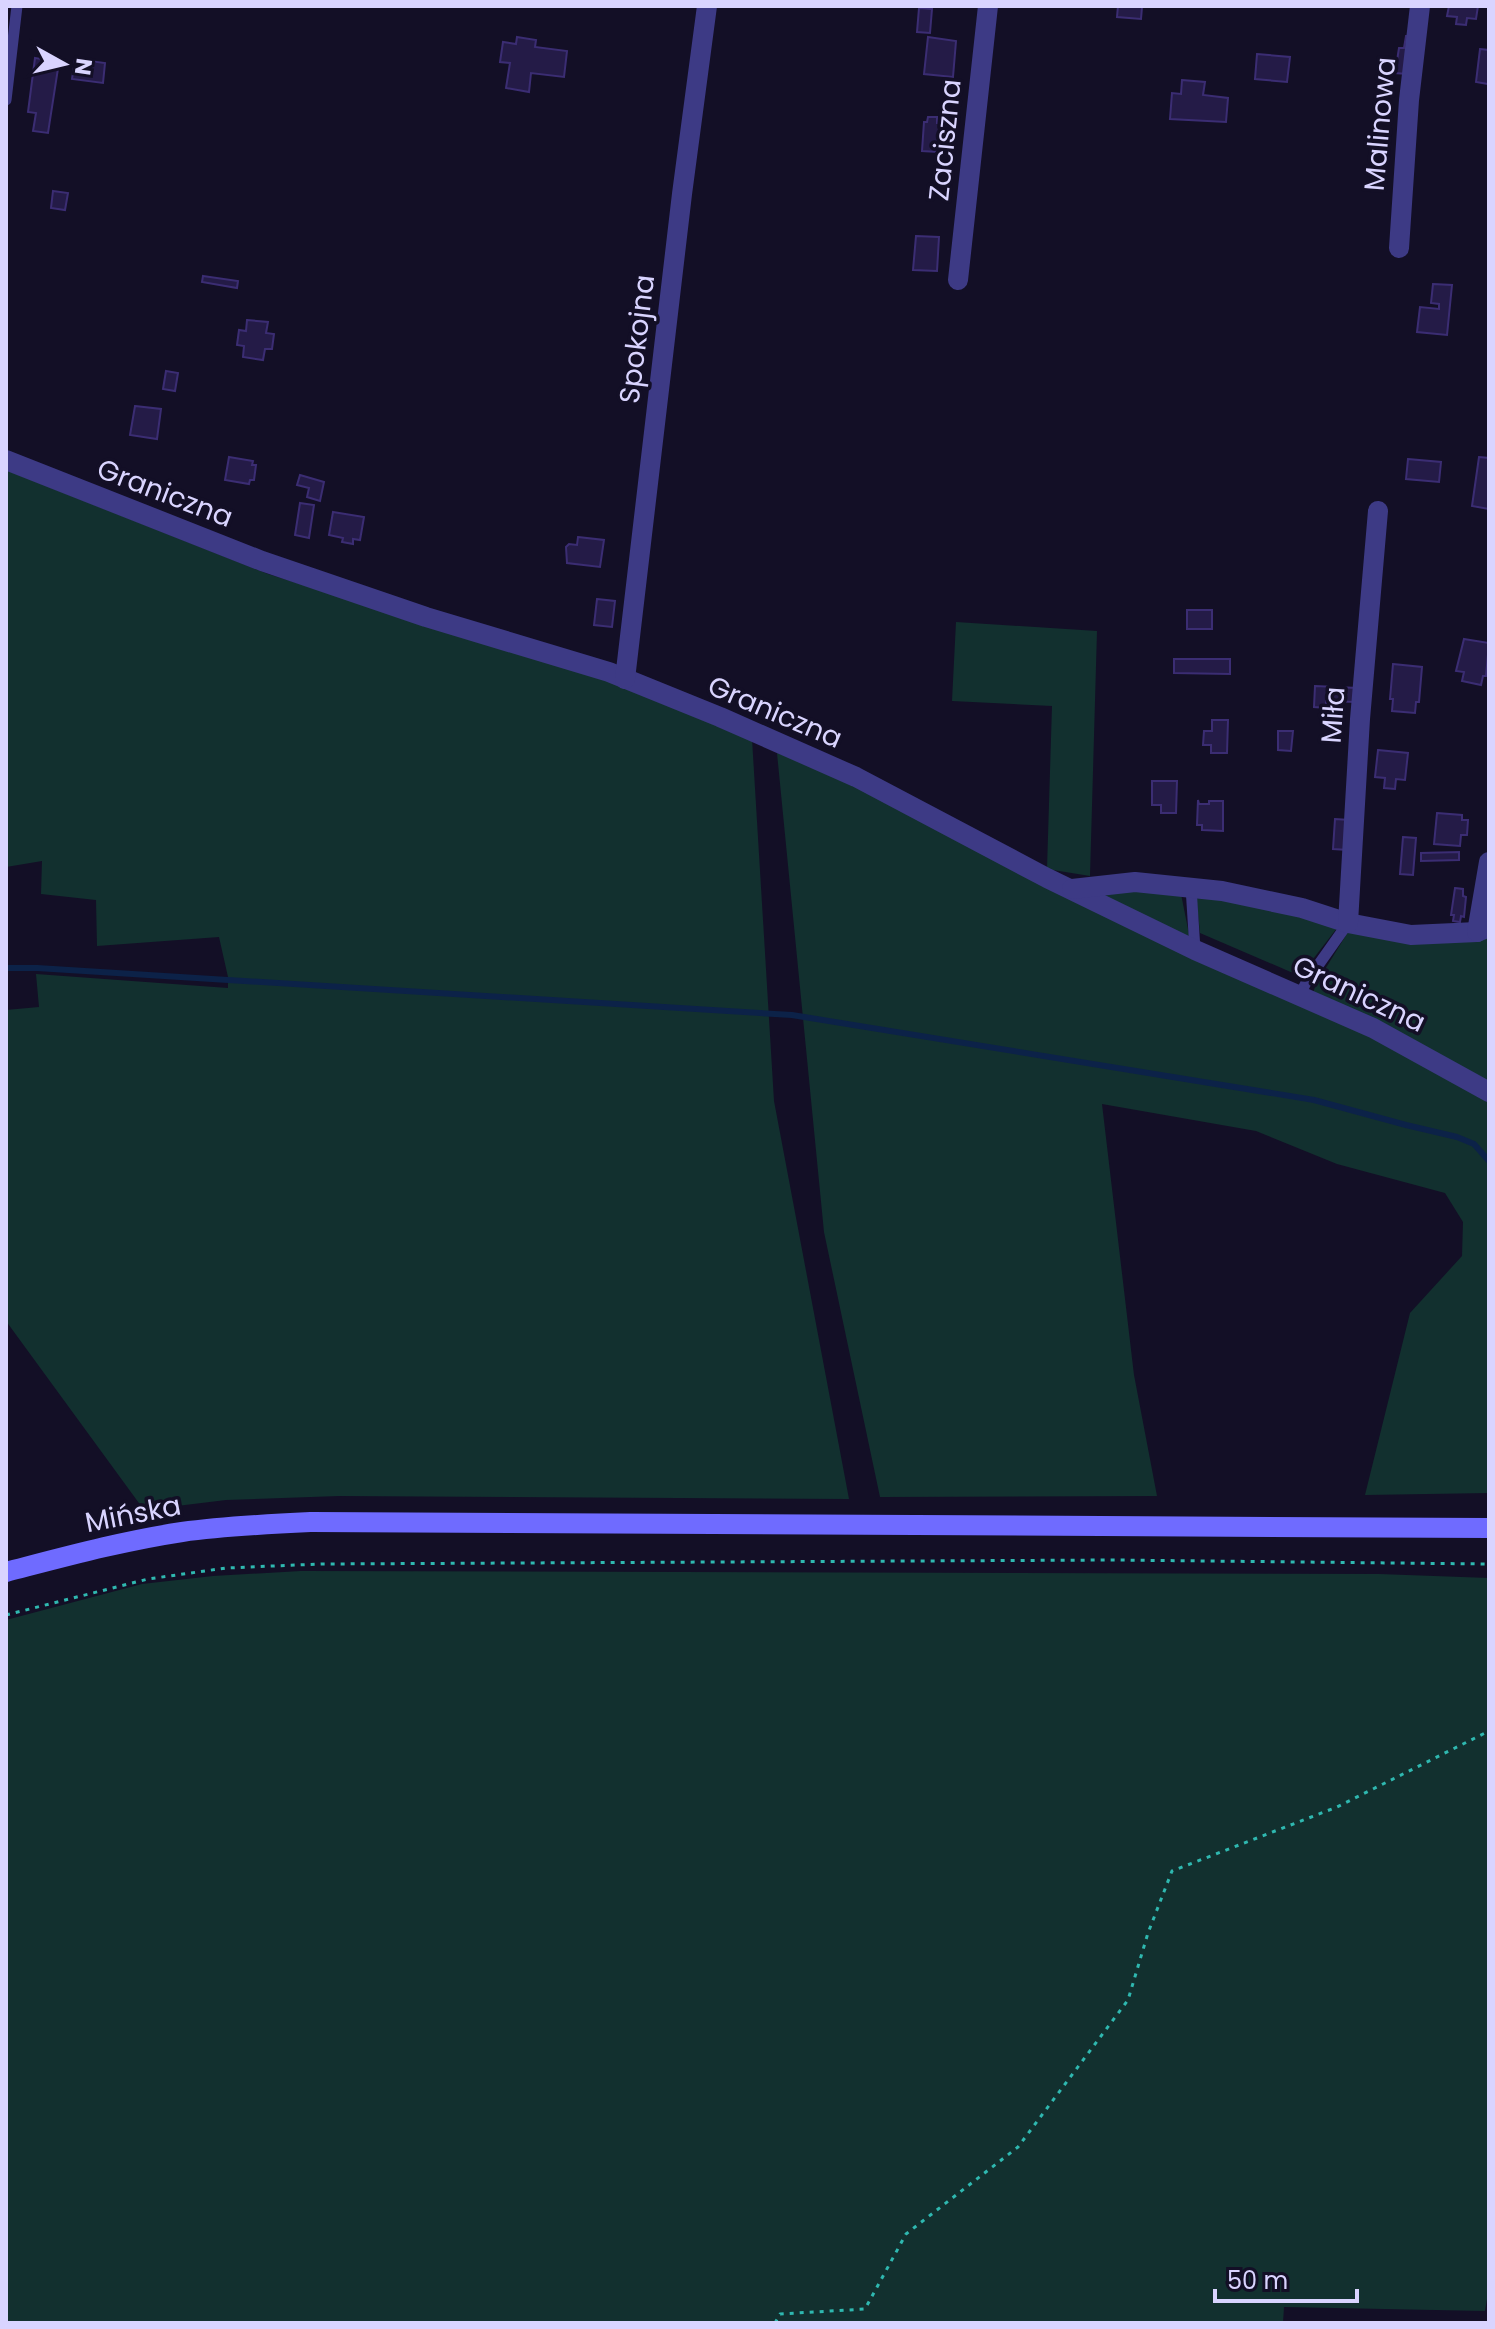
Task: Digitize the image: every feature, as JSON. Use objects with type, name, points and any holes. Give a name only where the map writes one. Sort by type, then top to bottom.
[{"type":"main road","name":"Mińska","points":[[6,1572],[155,1536],[208,1528],[274,1524],[1489,1528]]},
{"type":"street","name":"Spokojna","points":[[625,679],[707,6]]},
{"type":"street","name":"Zaciszna","points":[[958,280],[988,6]]},
{"type":"street","name":"Malinowa","points":[[1399,248],[1409,100],[1420,6]]},
{"type":"street","name":"Graniczna","points":[[6,460],[262,561],[426,617],[625,679],[720,717],[856,777],[1047,878],[1195,950],[1373,1028],[1489,1092]]},
{"type":"street","name":"Miła","points":[[1348,923],[1360,719],[1378,511]]},
{"type":"street","points":[[1072,889],[1135,882],[1191,887],[1267,899],[1348,923],[1411,935],[1483,929],[1489,862]]},
{"type":"lane","points":[[6,100],[17,6]]},
{"type":"lane","points":[[1191,887],[1195,950]]},
{"type":"lane","points":[[1299,996],[1348,923]]},
{"type":"path","points":[[6,1615],[148,1579],[226,1568],[321,1564],[1113,1560],[1489,1564]]},
{"type":"path","points":[[775,2323],[780,2314],[865,2309],[906,2234],[1018,2147],[1128,2000],[1148,1933],[1172,1871],[1337,1807],[1489,1731]]},
{"type":"green space","points":[[6,470],[268,574],[618,684],[752,739],[774,1101],[849,1499],[339,1496],[226,1500],[144,1510],[6,1321],[6,1010],[39,1007],[36,974],[228,988],[228,977],[219,937],[97,946],[96,900],[41,894],[42,861],[6,867]]},
{"type":"green space","points":[[956,622],[1097,631],[1090,876],[1047,869],[1052,706],[952,701]]},
{"type":"green space","points":[[777,753],[827,770],[1296,999],[1418,1061],[1489,1102],[1489,1493],[1365,1495],[1410,1313],[1462,1256],[1463,1222],[1445,1193],[1337,1164],[1256,1131],[1102,1104],[1134,1375],[1157,1496],[880,1497],[824,1232]]},
{"type":"green space","points":[[1105,888],[1181,894],[1191,944],[1102,897]]},
{"type":"green space","points":[[1196,894],[1237,898],[1337,928],[1300,976],[1200,933]]},
{"type":"green space","points":[[1348,932],[1489,935],[1489,1086],[1313,993]]},
{"type":"green space","points":[[301,1571],[1379,1574],[1489,1578],[1489,2287],[1485,2311],[1284,2307],[1283,2323],[6,2323],[6,1620],[142,1584]]},
{"type":"building","points":[[1118,6],[1148,6],[1142,7],[1141,19],[1117,17]]},
{"type":"building","points":[[1449,6],[1478,6],[1476,19],[1467,18],[1466,25],[1456,24],[1457,17],[1447,16]]},
{"type":"building","points":[[919,8],[932,9],[930,33],[917,32]]},
{"type":"building","points":[[1406,36],[1412,36],[1407,74],[1395,73],[1399,48],[1404,48]]},
{"type":"building","points":[[517,37],[536,40],[535,47],[567,51],[564,77],[531,73],[529,92],[506,88],[510,63],[500,62],[503,42],[516,44]]},
{"type":"building","points":[[928,37],[956,41],[953,77],[924,74]]},
{"type":"building","points":[[1480,49],[1489,50],[1488,84],[1476,82]]},
{"type":"building","points":[[1257,54],[1290,57],[1287,82],[1255,79]]},
{"type":"building","points":[[35,58],[59,62],[48,133],[33,131],[36,113],[28,112]]},
{"type":"building","points":[[75,59],[105,63],[103,83],[72,79]]},
{"type":"building","points":[[1182,80],[1205,82],[1203,95],[1228,98],[1226,122],[1170,119],[1172,93],[1181,94]]},
{"type":"building","points":[[928,117],[937,117],[937,123],[945,123],[947,141],[939,143],[938,152],[922,151],[924,122]]},
{"type":"building","points":[[53,191],[68,193],[65,210],[51,208]]},
{"type":"building","points":[[916,236],[939,237],[937,271],[913,270]]},
{"type":"building","points":[[203,276],[238,281],[237,288],[202,282]]},
{"type":"building","points":[[1433,284],[1452,285],[1447,335],[1417,332],[1420,307],[1439,309],[1439,304],[1431,303]]},
{"type":"building","points":[[247,320],[268,322],[266,333],[274,334],[272,349],[265,349],[263,360],[243,357],[244,346],[237,345],[239,330],[246,331]]},
{"type":"building","points":[[166,371],[178,373],[175,391],[163,389]]},
{"type":"building","points":[[135,406],[161,409],[157,439],[130,435]]},
{"type":"building","points":[[229,457],[253,461],[252,465],[256,465],[254,480],[250,480],[249,484],[225,480]]},
{"type":"building","points":[[1479,457],[1489,458],[1489,509],[1472,506]]},
{"type":"building","points":[[1408,459],[1441,462],[1439,482],[1406,479]]},
{"type":"building","points":[[300,475],[324,482],[320,501],[307,497],[309,488],[297,485]]},
{"type":"building","points":[[300,503],[314,505],[309,538],[295,535]]},
{"type":"building","points":[[333,512],[364,517],[360,540],[353,539],[353,544],[329,535]]},
{"type":"building","points":[[578,537],[604,540],[600,567],[567,563],[566,547],[569,544],[577,545]]},
{"type":"building","points":[[597,599],[615,601],[612,627],[594,625]]},
{"type":"building","points":[[1187,610],[1212,610],[1212,629],[1187,629]]},
{"type":"building","points":[[1464,639],[1489,643],[1486,676],[1483,676],[1481,685],[1462,681],[1464,672],[1456,671]]},
{"type":"building","points":[[1174,659],[1230,659],[1230,674],[1174,673]]},
{"type":"building","points":[[1393,664],[1422,667],[1415,713],[1392,711]]},
{"type":"building","points":[[1315,686],[1357,688],[1356,702],[1326,701],[1326,708],[1314,707]]},
{"type":"building","points":[[1212,720],[1228,720],[1227,753],[1211,753],[1211,745],[1203,745],[1204,731],[1212,731]]},
{"type":"building","points":[[1278,731],[1293,731],[1291,751],[1278,750]]},
{"type":"building","points":[[1378,750],[1408,753],[1405,780],[1396,779],[1395,789],[1384,788],[1385,778],[1375,777]]},
{"type":"building","points":[[1152,781],[1177,781],[1176,813],[1161,813],[1161,805],[1152,805]]},
{"type":"building","points":[[1198,800],[1199,804],[1223,801],[1223,831],[1202,830],[1202,825],[1197,825]]},
{"type":"building","points":[[1437,813],[1462,815],[1462,820],[1468,820],[1467,835],[1461,835],[1460,846],[1434,844]]},
{"type":"building","points":[[1335,819],[1349,820],[1348,850],[1333,849]]},
{"type":"building","points":[[1403,837],[1416,838],[1413,875],[1400,874]]},
{"type":"building","points":[[1459,852],[1459,860],[1421,861],[1421,853]]},
{"type":"building","points":[[1455,888],[1463,889],[1463,896],[1466,897],[1464,917],[1461,916],[1460,922],[1453,921],[1454,915],[1451,915]]},
{"type":"waterway","points":[[6,968],[792,1015],[1314,1100],[1457,1137],[1474,1144],[1489,1161]]}]
